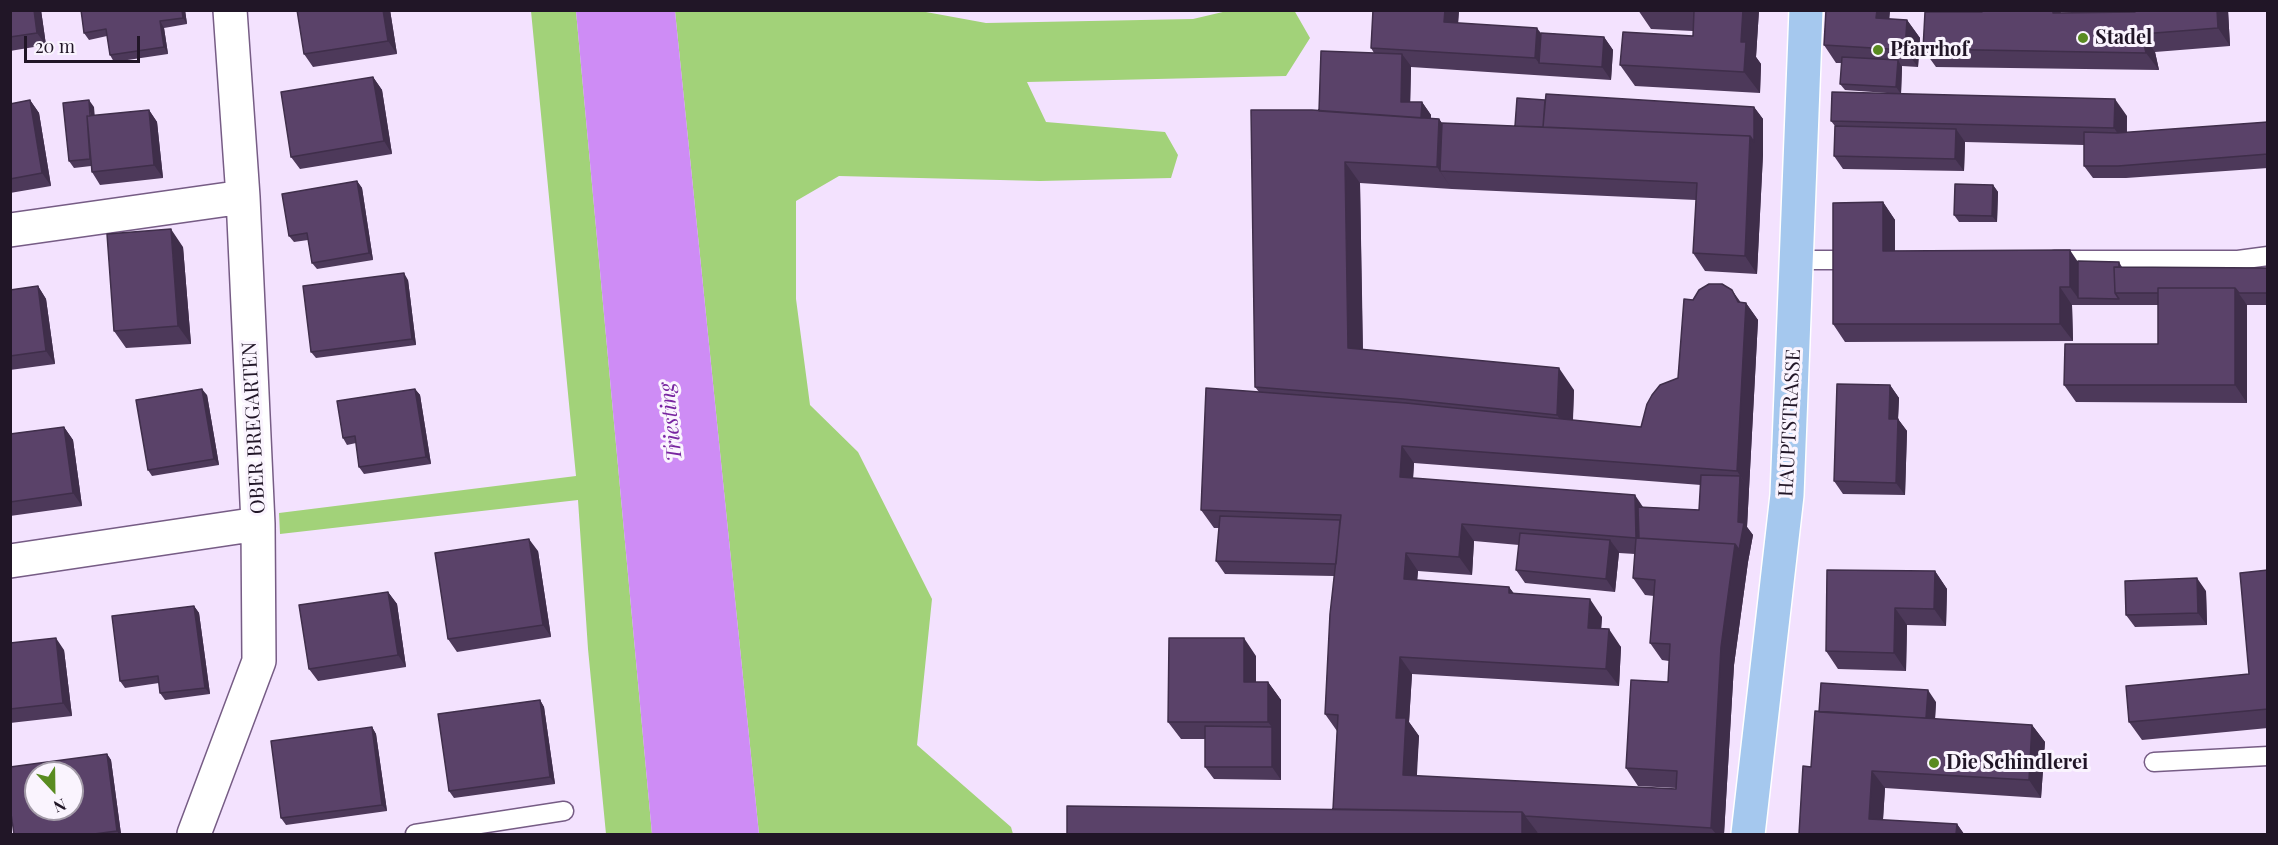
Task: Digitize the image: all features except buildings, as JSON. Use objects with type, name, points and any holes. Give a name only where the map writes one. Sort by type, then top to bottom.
[{"type":"main road","name":"HAUPTSTRASSE","points":[[1748,834],[1788,495],[1806,10]]},
{"type":"street","name":"OBER BREGARTEN","points":[[200,832],[259,661],[258,524],[243,197],[230,10]]},
{"type":"street","points":[[10,230],[243,197]]},
{"type":"street","points":[[10,561],[258,524]]},
{"type":"lane","points":[[2037,260],[2238,260],[2268,256]]},
{"type":"lane","points":[[1796,260],[1875,260]]},
{"type":"lane","points":[[2154,762],[2268,756]]},
{"type":"lane","points":[[416,834],[564,811]]},
{"type":"green space","points":[[915,10],[986,23],[1193,19],[1227,11],[1294,10],[1310,38],[1286,76],[1027,82],[1046,122],[1165,132],[1178,155],[1171,178],[1040,181],[839,176],[796,201],[796,299],[810,405],[858,452],[932,599],[917,745],[1011,827],[1013,834],[759,834],[675,11]]},
{"type":"green space","points":[[531,11],[576,11],[652,834],[606,834],[588,649],[578,500],[280,534],[279,513],[576,476]]},
{"type":"water","name":"Triesting","points":[[576,11],[675,11],[759,834],[652,834]]},
{"type":"place","name":"Stadel","points":[[2083,38]]},
{"type":"place","name":"Pfarrhof","points":[[1878,50]]},
{"type":"place","name":"Die Schindlerei","points":[[1934,763]]}]
